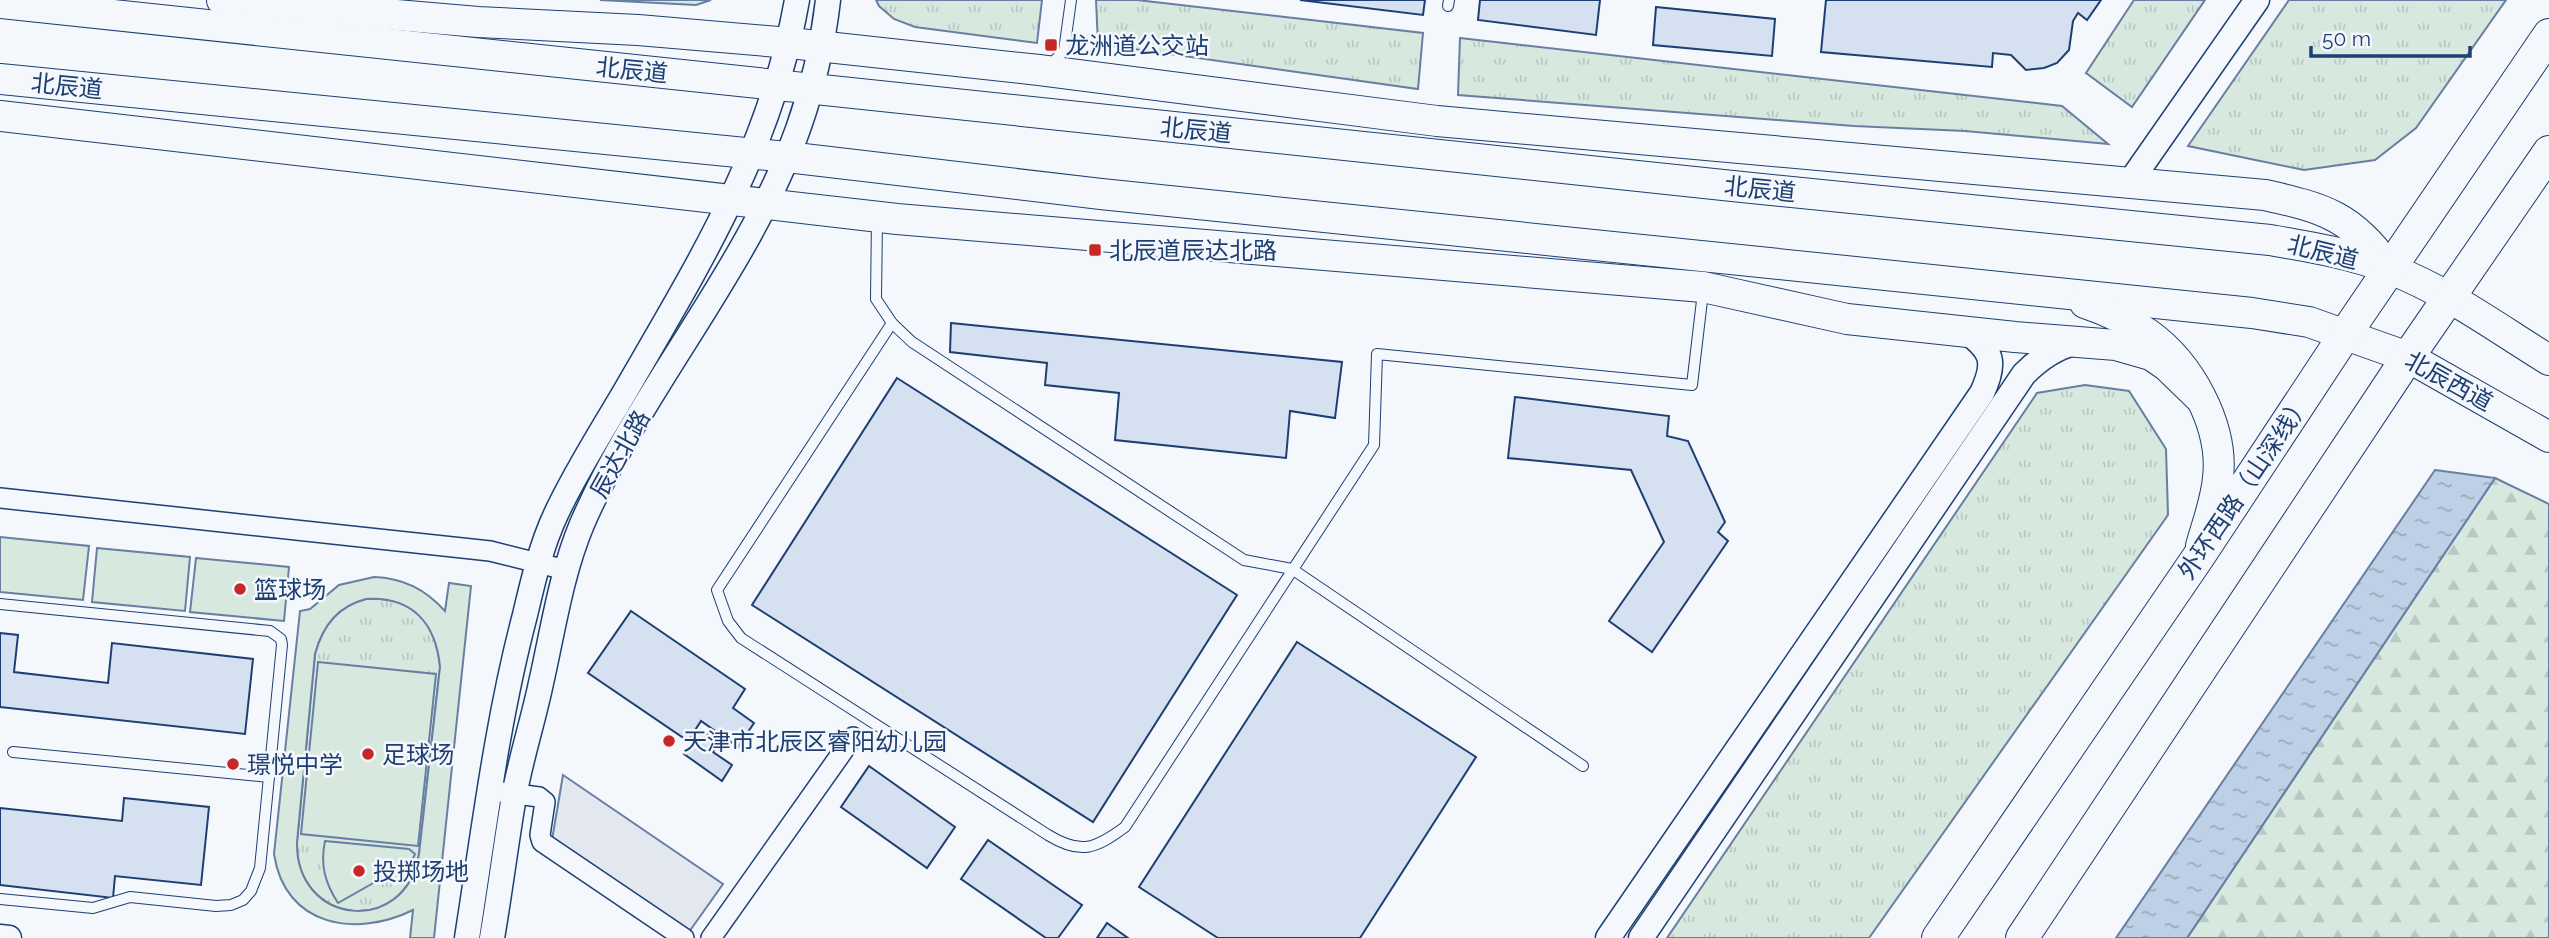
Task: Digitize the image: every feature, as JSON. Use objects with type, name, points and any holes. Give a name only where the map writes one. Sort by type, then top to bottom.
[{"type":"highway","name":"外环西路（山深线）","points":[[1938,938],[2549,35]]},
{"type":"highway","points":[[2022,938],[2408,357],[2549,152]]},
{"type":"main road","points":[[222,0],[338,5],[478,22],[638,30],[790,43],[1039,70],[1437,121],[2265,195],[2301,203],[2330,214],[2364,236],[2389,269],[2449,297],[2549,360]]},
{"type":"main road","name":"北辰道","points":[[0,3],[1728,186],[2270,240],[2314,248],[2389,269]]},
{"type":"main road","name":"北辰道","points":[[0,79],[787,157],[1115,195],[1704,272],[2048,290],[2252,313],[2309,322],[2346,333]]},
{"type":"main road","points":[[0,116],[877,216],[1704,272],[1847,319],[2116,345],[2151,355],[2167,366],[2199,397]]},
{"type":"main road","points":[[2048,290],[2092,305],[2147,333],[2166,349],[2183,369],[2199,397],[2216,439],[2218,477],[2199,556]]},
{"type":"main road","name":"北辰西道","points":[[2346,333],[2408,357],[2549,437]]},
{"type":"street","name":"辰达北路","points":[[492,938],[513,659],[538,563],[554,516],[575,475],[685,289],[753,154],[779,84],[790,43],[797,0]]},
{"type":"street","name":"辰达北路","points":[[467,938],[503,792],[566,570],[582,526],[620,449],[743,245],[787,157],[811,89],[828,0]]},
{"type":"street","points":[[2130,182],[2258,0]]},
{"type":"street","points":[[1608,938],[1982,393],[1989,375],[1990,355],[1967,332]]},
{"type":"street","points":[[1642,938],[2024,374],[2046,354],[2061,346],[2081,341]]},
{"type":"street","points":[[0,498],[490,551],[566,570]]},
{"type":"street","points":[[710,938],[853,737]]},
{"type":"street","points":[[503,792],[539,797],[545,802],[540,835],[542,842],[684,938]]},
{"type":"street","points":[[0,937],[9,938]]},
{"type":"lane","points":[[1039,70],[1054,62],[1064,51],[1071,0]]},
{"type":"lane","points":[[877,216],[876,299],[891,323],[912,342],[1244,560],[1292,569],[1583,766]]},
{"type":"lane","points":[[891,323],[717,590],[728,621],[741,638],[1048,835],[1067,846],[1086,848],[1107,841],[1125,827],[1374,445],[1377,354],[1692,385],[1704,272]]},
{"type":"lane","points":[[0,604],[271,631],[282,645],[260,867],[257,881],[243,900],[231,905],[216,906],[130,897],[93,908],[0,899]]},
{"type":"lane","points":[[13,752],[269,777]]},
{"type":"green space","points":[[600,0],[711,0],[696,5]]},
{"type":"green space","points":[[876,0],[1042,0],[1037,43],[915,27],[894,19]]},
{"type":"green space","points":[[1096,0],[1137,0],[1423,33],[1418,89],[1098,44]]},
{"type":"green space","points":[[2134,0],[2205,0],[2132,107],[2086,73]]},
{"type":"green space","points":[[2289,0],[2506,0],[2416,128],[2375,160],[2304,170],[2188,146]]},
{"type":"green space","points":[[1460,38],[2062,106],[2108,144],[1965,131],[1854,126],[1458,95]]},
{"type":"green space","points":[[2085,385],[2129,391],[2166,449],[2168,515],[1869,938],[1667,938],[2037,393]]},
{"type":"green space","points":[[2495,478],[2549,504],[2549,938],[2187,938]]},
{"type":"green space","points":[[0,537],[89,546],[83,600],[0,592]]},
{"type":"green space","name":"篮球场","points":[[97,548],[190,557],[185,611],[92,602]]},
{"type":"green space","name":"篮球场","points":[[196,558],[289,567],[284,621],[190,612]]},
{"type":"green space","points":[[374,577],[404,582],[430,597],[445,611],[449,583],[471,586],[434,938],[410,938],[413,910],[391,919],[347,924],[326,920],[308,911],[292,897],[281,879],[274,854],[300,611],[310,609],[339,585]],"holes":[[[382,599],[396,602],[419,615],[433,637],[440,667],[419,854],[410,881],[394,899],[374,909],[352,911],[331,905],[313,891],[301,870],[297,842],[315,654],[322,635],[339,612],[356,602]]]},
{"type":"green space","points":[[366,599],[397,602],[419,615],[433,637],[440,667],[419,854],[410,881],[394,899],[374,909],[352,911],[331,905],[313,891],[301,870],[297,842],[315,654],[322,635],[339,612]]},
{"type":"green space","name":"足球场","points":[[318,662],[436,674],[418,846],[301,834]]},
{"type":"green space","name":"投掷场地","points":[[325,841],[409,849],[415,854],[412,861],[338,903],[325,874]]},
{"type":"shaded area","points":[[563,775],[723,884],[689,932],[552,840]]},
{"type":"water","points":[[2435,470],[2495,478],[2187,938],[2116,938]]},
{"type":"building","points":[[1300,0],[1425,0],[1423,15]]},
{"type":"building","points":[[1480,0],[1600,0],[1596,35],[1478,20]]},
{"type":"building","points":[[1826,0],[2101,0],[2087,20],[2078,13],[2073,21],[2069,50],[2057,63],[2026,70],[2011,55],[1993,53],[1992,67],[1821,52]]},
{"type":"building","points":[[1656,7],[1775,19],[1772,56],[1653,45]]},
{"type":"building","points":[[951,323],[1342,362],[1335,418],[1290,411],[1286,458],[1115,440],[1119,393],[1045,385],[1047,363],[950,352]]},
{"type":"building","points":[[897,378],[1237,595],[1093,822],[752,605]]},
{"type":"building","points":[[1515,397],[1669,416],[1667,436],[1688,441],[1725,522],[1718,532],[1728,541],[1652,652],[1609,621],[1664,542],[1631,470],[1508,458]]},
{"type":"building","points":[[631,611],[745,689],[733,708],[754,723],[738,747],[701,721],[688,741],[588,673]]},
{"type":"building","points":[[0,633],[18,635],[14,672],[108,683],[112,643],[253,659],[245,734],[0,707]]},
{"type":"building","points":[[1297,642],[1476,757],[1360,938],[1218,938],[1139,887]]},
{"type":"building","points":[[701,730],[720,743],[713,752],[732,765],[722,781],[684,754]]},
{"type":"building","points":[[869,766],[955,827],[927,868],[841,807]]},
{"type":"building","points":[[124,798],[209,807],[201,885],[115,876],[113,898],[0,885],[0,808],[122,821]]},
{"type":"building","points":[[988,840],[1082,905],[1058,938],[1046,938],[961,879]]},
{"type":"building","points":[[1107,923],[1128,938],[1097,938]]},
{"type":"place","name":"龙洲道公交站","points":[[1051,45]]},
{"type":"place","name":"北辰道辰达北路","points":[[1095,250]]},
{"type":"place","name":"篮球场","points":[[240,589]]},
{"type":"place","name":"天津市北辰区睿阳幼儿园","points":[[669,741]]},
{"type":"place","name":"足球场","points":[[368,754]]},
{"type":"place","name":"璟悦中学","points":[[233,764]]},
{"type":"place","name":"投掷场地","points":[[359,871]]}]
